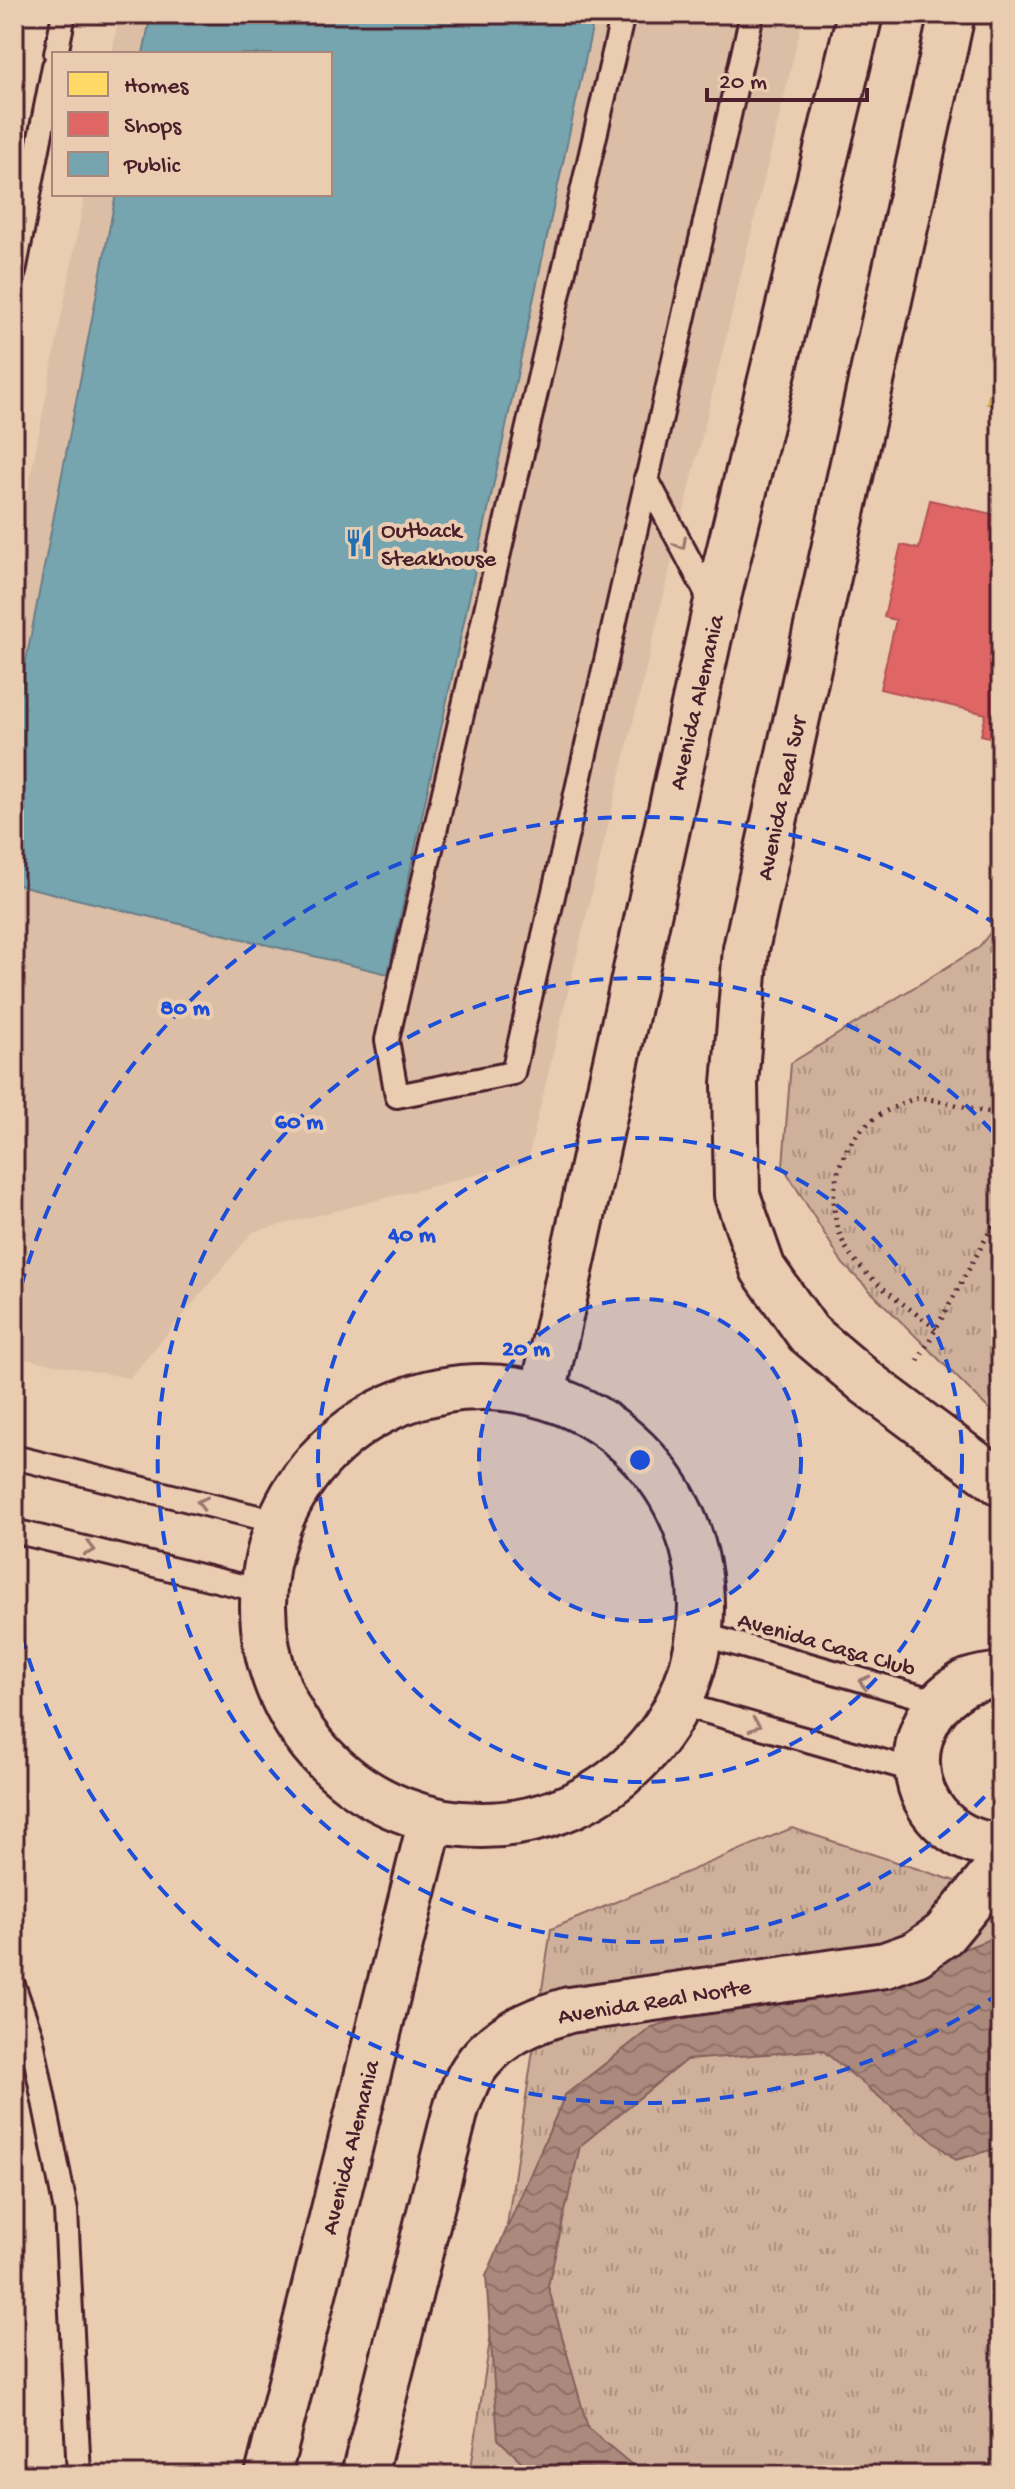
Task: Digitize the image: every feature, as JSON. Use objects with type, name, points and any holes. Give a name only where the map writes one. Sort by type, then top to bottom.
[{"type":"street","name":"Avenida Alemania","points":[[543,1394],[715,610],[860,14]]},
{"type":"street","name":"Avenida Real Sur","points":[[952,14],[746,949],[735,1084],[737,1195],[763,1269],[808,1333],[895,1404],[1001,1483]]},
{"type":"street","points":[[478,1385],[543,1394],[599,1420],[647,1460],[681,1513],[700,1572],[701,1634],[680,1704],[646,1753],[601,1791],[548,1816],[489,1826],[431,1820],[374,1797],[362,1788],[325,1759],[288,1710],[267,1652],[262,1591],[278,1522],[310,1466],[358,1423],[386,1409],[415,1395],[478,1385]]},
{"type":"street","points":[[1001,1675],[967,1682],[939,1702],[920,1734],[917,1771],[927,1803],[949,1829],[980,1845],[1001,1846]]},
{"type":"street","name":"Avenida Alemania","points":[[268,2475],[431,1820]]},
{"type":"street","points":[[949,1829],[965,1908]]},
{"type":"street","name":"Avenida Real Norte","points":[[364,2475],[457,2105],[473,2070],[499,2041],[532,2021],[569,2010],[885,1965],[916,1954],[944,1934],[1001,1865]]},
{"type":"lane","points":[[56,52],[64,14]]},
{"type":"lane","points":[[623,14],[387,1040],[397,1096],[513,1073],[752,14]]},
{"type":"lane","points":[[14,272],[52,76]]},
{"type":"lane","points":[[646,478],[715,610]]},
{"type":"lane","points":[[14,1457],[278,1522]]},
{"type":"lane","points":[[14,1531],[262,1591]]},
{"type":"lane","name":"Avenida Casa Club","points":[[701,1634],[939,1702]]},
{"type":"lane","points":[[680,1704],[917,1771]]},
{"type":"lane","points":[[14,1987],[31,2036],[66,2211],[79,2475]]},
{"type":"path","points":[[1001,1097],[991,1113],[1001,1150]]},
{"type":"path","points":[[936,1329],[867,1273],[849,1252],[835,1222],[833,1188],[843,1153],[871,1120],[890,1109],[917,1098],[991,1113]]},
{"type":"path","points":[[895,1404],[1001,1211]]},
{"type":"shaded area","points":[[119,14],[804,14],[527,1162],[253,1232],[130,1378],[14,1357],[14,562],[85,196],[332,196],[332,52],[112,52]]},
{"type":"green space","points":[[1001,919],[1001,1421],[843,1264],[783,1166],[791,1063],[978,948]]},
{"type":"green space","points":[[792,1828],[1001,1896],[1001,2475],[470,2475],[551,1929]]},
{"type":"water","points":[[1001,1935],[1001,2147],[956,2160],[822,2050],[686,2060],[580,2146],[548,2286],[588,2428],[644,2475],[535,2475],[498,2439],[486,2276],[565,2095],[652,2027],[808,1980],[908,1970]]},
{"type":"building: Homes","points":[[1001,357],[1001,408],[987,403]]},
{"type":"building: Shops","points":[[930,500],[1001,516],[1001,740],[981,735],[986,714],[880,689],[896,620],[884,617],[901,545],[919,549]]},
{"type":"building: Public","points":[[151,14],[595,14],[388,974],[14,884],[14,723],[116,196],[332,196],[332,52],[143,52]]},
{"type":"place","name":"Outback Steakhouse","points":[[359,543]]}]
